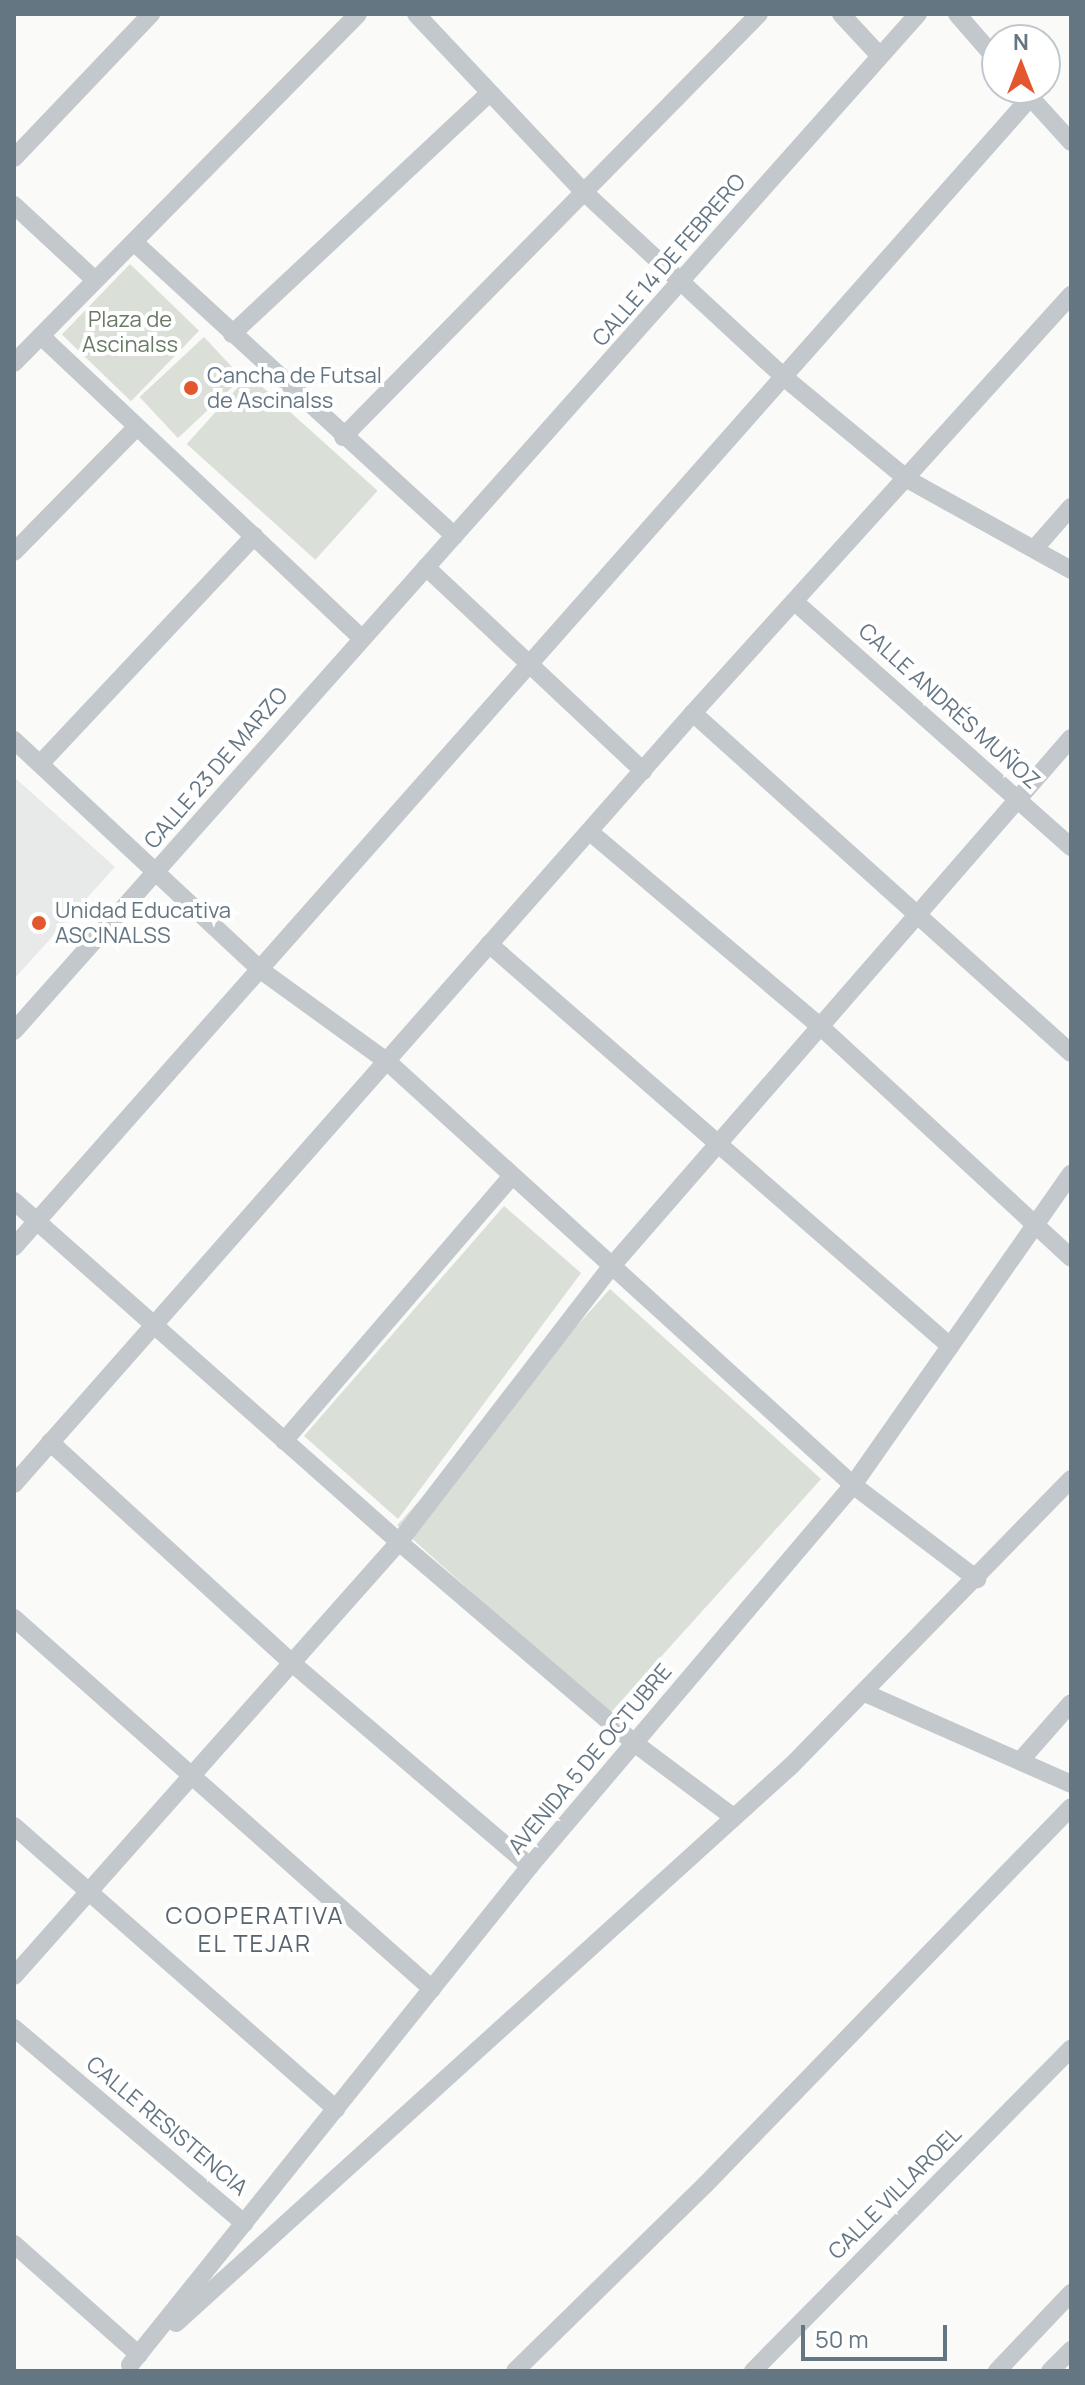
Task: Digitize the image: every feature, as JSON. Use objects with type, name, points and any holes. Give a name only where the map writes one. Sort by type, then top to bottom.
[{"type":"street","points":[[14,158],[151,14]]},
{"type":"street","points":[[14,363],[95,280],[136,244],[358,14]]},
{"type":"street","points":[[416,14],[487,95],[584,192],[785,378],[907,479],[1071,570]]},
{"type":"street","points":[[343,437],[759,14]]},
{"type":"street","points":[[841,14],[880,56]]},
{"type":"street","name":"CALLE 14 DE FEBRERO","points":[[455,536],[918,14]]},
{"type":"street","points":[[957,14],[981,42]]},
{"type":"street","points":[[232,334],[487,95]]},
{"type":"street","points":[[14,1247],[262,971],[527,665],[785,378],[1017,104]]},
{"type":"street","points":[[1036,104],[1071,142]]},
{"type":"street","points":[[14,205],[95,280]]},
{"type":"street","points":[[136,244],[343,437],[455,536]]},
{"type":"street","points":[[14,1484],[389,1063],[489,944],[693,713],[1071,295]]},
{"type":"street","points":[[41,336],[362,639]]},
{"type":"street","points":[[14,552],[137,427]]},
{"type":"street","points":[[1035,548],[1071,507]]},
{"type":"street","points":[[40,764],[254,536]]},
{"type":"street","name":"CALLE 23 DE MARZO","points":[[14,1031],[455,536]]},
{"type":"street","points":[[426,567],[643,771]]},
{"type":"street","name":"CALLE ANDRÉS MUÑOZ","points":[[795,602],[1071,847]]},
{"type":"street","points":[[693,713],[919,913],[1071,1053]]},
{"type":"street","points":[[14,1976],[399,1542],[611,1267],[1071,738]]},
{"type":"street","points":[[14,740],[262,971],[389,1063],[853,1485],[977,1579]]},
{"type":"street","points":[[590,832],[821,1027],[1071,1258]]},
{"type":"street","points":[[489,944],[950,1346]]},
{"type":"street","name":"AVENIDA 5 DE OCTUBRE","points":[[131,2364],[530,1866],[637,1745],[853,1485],[1071,1174]]},
{"type":"street","points":[[284,1441],[512,1176]]},
{"type":"street","points":[[14,1201],[399,1542],[637,1745],[732,1816]]},
{"type":"street","points":[[50,1442],[292,1663],[530,1866]]},
{"type":"street","points":[[14,2244],[131,2364],[667,1882],[732,1816],[865,1693],[1071,1479]]},
{"type":"street","points":[[14,1618],[432,1989]]},
{"type":"street","points":[[865,1693],[1071,1784]]},
{"type":"street","points":[[1020,1761],[1071,1703]]},
{"type":"street","points":[[515,2371],[705,2185],[1071,1807]]},
{"type":"street","points":[[14,1826],[336,2109]]},
{"type":"street","name":"CALLE RESISTENCIA","points":[[14,2028],[244,2223]]},
{"type":"street","name":"CALLE VILLAROEL","points":[[753,2371],[1071,2048]]},
{"type":"street","points":[[997,2371],[1071,2293]]},
{"type":"street","points":[[1050,2371],[1071,2350]]},
{"type":"shaded area","name":"Unidad Educativa ASCINALSS","points":[[14,777],[115,867],[14,979]]},
{"type":"green space","name":"Plaza de Ascinalss","points":[[130,264],[199,331],[131,401],[62,334]]},
{"type":"green space","name":"Cancha de Futsal de Ascinalss","points":[[204,337],[242,378],[178,438],[140,397]]},
{"type":"green space","points":[[249,375],[378,491],[315,560],[187,444]]},
{"type":"green space","points":[[504,1206],[581,1273],[398,1519],[304,1436]]},
{"type":"green space","points":[[610,1289],[821,1479],[608,1715],[397,1525]]},
{"type":"place","name":"Cancha de Futsal de Ascinalss","points":[[191,388]]},
{"type":"place","name":"Unidad Educativa ASCINALSS","points":[[39,923]]},
{"type":"district","name":"COOPERATIVA EL TEJAR","points":[[255,1929]]}]
